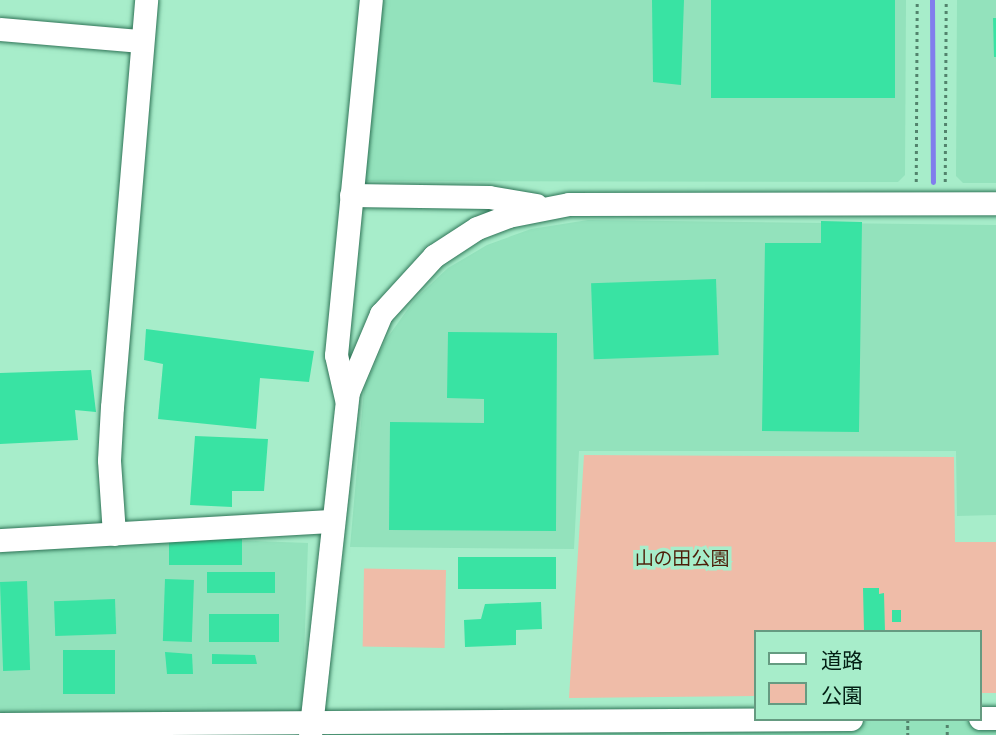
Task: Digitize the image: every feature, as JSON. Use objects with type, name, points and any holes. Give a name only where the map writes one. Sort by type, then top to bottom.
[{"type":"street","points":[[114,534],[110,433],[146,0]]},
{"type":"street","points":[[346,400],[335,355],[371,0]]},
{"type":"street","points":[[0,29],[141,41]]},
{"type":"street","points":[[351,195],[489,197],[544,206]]},
{"type":"street","points":[[310,728],[346,400],[369,335],[414,274],[477,228],[544,206],[594,202],[996,203]]},
{"type":"street","points":[[0,540],[331,521]]},
{"type":"street","points":[[0,724],[310,728],[754,721]]},
{"type":"path","points":[[916,203],[917,0]]},
{"type":"path","points":[[945,203],[946,0]]},
{"type":"shaded area","points":[[380,0],[906,0],[905,175],[898,182],[361,181]]},
{"type":"shaded area","points":[[957,0],[996,0],[996,183],[963,183],[956,176]]},
{"type":"shaded area","points":[[588,220],[996,225],[996,515],[957,516],[956,451],[579,451],[574,549],[350,547],[364,389],[385,341],[415,299],[448,268],[487,245],[531,229]]},
{"type":"shaded area","points":[[0,532],[308,543],[301,735],[0,724]]},
{"type":"shaded area","points":[[982,718],[996,718],[996,735],[310,735],[310,721],[982,721]]},
{"type":"green space","name":"山の田公園","points":[[584,455],[954,457],[955,542],[996,542],[996,693],[982,693],[982,630],[754,630],[754,696],[569,698]]},
{"type":"green space","points":[[364,569],[446,570],[445,648],[363,647]]},
{"type":"building","points":[[652,0],[684,0],[681,85],[653,82]]},
{"type":"building","points":[[711,0],[895,0],[895,98],[711,98]]},
{"type":"building","points":[[993,18],[996,18],[996,57],[994,57]]},
{"type":"building","points":[[821,221],[862,222],[859,432],[762,431],[765,243],[821,243]]},
{"type":"building","points":[[716,279],[719,355],[594,359],[591,283]]},
{"type":"building","points":[[146,329],[314,351],[309,382],[260,378],[256,429],[158,419],[163,364],[144,360]]},
{"type":"building","points":[[448,332],[557,333],[556,531],[389,530],[390,422],[484,423],[484,399],[447,398]]},
{"type":"building","points":[[91,370],[96,412],[75,410],[78,440],[0,444],[0,373]]},
{"type":"building","points":[[195,436],[268,439],[264,491],[232,491],[232,507],[190,505]]},
{"type":"building","points":[[169,539],[242,539],[242,565],[169,565]]},
{"type":"building","points":[[458,557],[556,557],[556,589],[458,589]]},
{"type":"building","points":[[207,572],[275,572],[275,593],[207,593]]},
{"type":"building","points":[[165,579],[194,580],[192,642],[163,641]]},
{"type":"building","points":[[27,581],[30,670],[3,671],[0,582]]},
{"type":"building","points":[[863,588],[879,588],[879,594],[884,593],[885,630],[864,630]]},
{"type":"building","points":[[115,599],[116,634],[55,636],[54,601]]},
{"type":"building","points":[[541,602],[542,629],[516,630],[516,645],[465,647],[464,620],[481,619],[485,604]]},
{"type":"building","points":[[892,610],[901,610],[901,622],[892,622]]},
{"type":"building","points":[[209,614],[279,614],[279,642],[209,642]]},
{"type":"building","points":[[63,650],[115,650],[115,694],[63,694]]},
{"type":"building","points":[[165,652],[192,654],[193,674],[167,674]]},
{"type":"building","points":[[212,654],[255,655],[257,664],[212,664]]},
{"type":"waterway","points":[[932,0],[933,182]]}]
